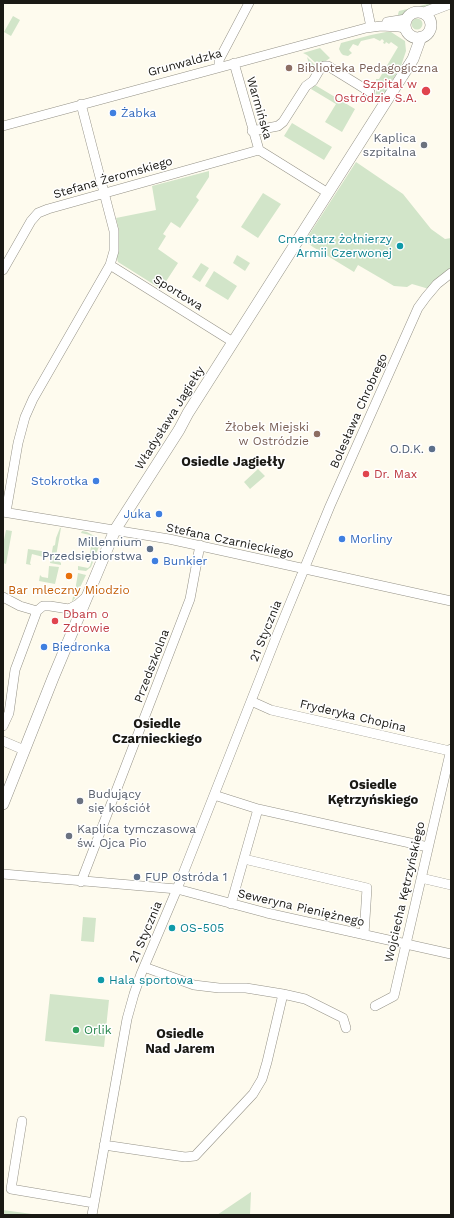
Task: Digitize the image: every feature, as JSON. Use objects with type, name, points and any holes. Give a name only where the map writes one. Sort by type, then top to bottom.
[{"type":"main road","points":[[424,13],[429,19],[430,23],[429,32],[425,36],[411,30],[412,13],[424,13],[450,3]]},
{"type":"main road","points":[[430,23],[437,16],[451,8]]},
{"type":"main road","name":"Władysława Jagiełły","points":[[3,804],[53,678],[115,530],[413,59],[411,30]]},
{"type":"street","points":[[219,67],[220,58],[249,3]]},
{"type":"street","points":[[366,3],[373,27]]},
{"type":"street","name":"Grunwaldzka","points":[[3,126],[373,27],[386,22],[411,30]]},
{"type":"street","name":"Warmińska","points":[[234,63],[252,131],[259,150],[328,193]]},
{"type":"street","points":[[252,131],[278,126],[306,86],[324,66],[328,66],[370,92]]},
{"type":"street","points":[[5,512],[18,443],[25,417],[33,399],[110,265],[114,251],[114,231],[103,193],[82,104]]},
{"type":"street","name":"Stefana Żeromskiego","points":[[3,270],[31,221],[38,213],[103,193],[259,150]]},
{"type":"street","name":"Sportowa","points":[[110,265],[233,342]]},
{"type":"street","name":"Bolesława Chrobrego","points":[[304,569],[330,506],[418,308],[437,284],[451,273]]},
{"type":"street","name":"Stefana Czarnieckiego","points":[[5,512],[200,545],[451,601]]},
{"type":"street","name":"Przedszkolna","points":[[81,882],[190,600],[200,545]]},
{"type":"street","name":"21 Stycznia","points":[[92,1215],[127,1019],[134,994],[304,569]]},
{"type":"street","points":[[3,726],[9,713],[15,670],[37,610],[43,606],[70,609],[88,596]]},
{"type":"street","points":[[3,597],[20,606],[37,610]]},
{"type":"street","name":"Fryderyka Chopina","points":[[251,701],[271,710],[451,750]]},
{"type":"street","points":[[3,741],[24,750]]},
{"type":"street","name":"Wojciecha Kętrzyńskiego","points":[[375,1006],[394,996],[428,847],[447,780],[451,750]]},
{"type":"street","points":[[214,795],[258,809],[428,847]]},
{"type":"street","points":[[231,904],[258,809]]},
{"type":"street","points":[[244,860],[367,888],[364,935]]},
{"type":"street","name":"Seweryna Pieniężnego","points":[[3,874],[81,882],[176,889],[274,915],[451,954]]},
{"type":"street","points":[[421,878],[451,885]]},
{"type":"street","points":[[144,967],[194,985],[219,988],[246,988],[305,999],[343,1018],[346,1028]]},
{"type":"street","points":[[104,1145],[185,1157],[195,1156],[253,1094],[262,1079],[282,994]]},
{"type":"street","points":[[22,1121],[11,1189],[94,1203]]},
{"type":"green space","points":[[430,4],[432,8],[423,10],[414,9],[398,18],[399,11]]},
{"type":"green space","points":[[13,16],[20,20],[11,36],[4,32]]},
{"type":"green space","points":[[415,19],[419,19],[421,20],[421,28],[415,29],[412,26],[412,22]]},
{"type":"green space","points":[[391,32],[405,41],[406,51],[401,66],[378,104],[374,101],[377,87],[376,79],[379,79],[398,47],[391,42],[389,44],[386,42],[385,44],[383,43],[384,41],[382,39],[380,41],[374,38],[361,41],[358,46],[353,44],[349,50],[352,53],[348,56],[343,55],[339,49],[341,43]]},
{"type":"green space","points":[[320,48],[330,58],[319,66],[303,53]]},
{"type":"green space","points":[[307,57],[318,68],[313,78]]},
{"type":"green space","points":[[315,85],[355,109],[342,132],[325,122],[336,104],[311,89]]},
{"type":"green space","points":[[292,123],[332,147],[324,160],[284,136]]},
{"type":"green space","points":[[356,162],[403,194],[431,229],[445,239],[451,238],[451,270],[429,289],[412,284],[407,287],[394,286],[358,265],[354,272],[305,241]]},
{"type":"green space","points":[[209,171],[209,177],[196,197],[199,200],[180,228],[171,222],[163,234],[166,236],[158,249],[178,263],[161,289],[118,262],[116,255],[119,230],[116,218],[156,210],[152,186]]},
{"type":"green space","points":[[263,193],[281,204],[258,238],[241,227]]},
{"type":"green space","points":[[237,255],[250,263],[245,271],[233,263]]},
{"type":"green space","points":[[201,263],[209,268],[200,282],[192,277]]},
{"type":"green space","points":[[214,271],[237,286],[228,300],[205,286]]},
{"type":"green space","points":[[258,469],[265,476],[250,489],[244,482]]},
{"type":"green space","points":[[60,528],[56,556],[61,565],[50,563],[53,546],[55,545]]},
{"type":"green space","points":[[6,530],[12,531],[6,564],[3,563],[3,545]]},
{"type":"green space","points":[[82,531],[96,537],[100,544],[91,567],[86,571],[78,570],[78,566],[88,568],[90,566],[93,556],[90,554],[92,537],[81,533]]},
{"type":"green space","points":[[28,549],[48,552],[47,558],[32,554],[31,565],[26,564]]},
{"type":"green space","points":[[49,566],[59,567],[55,584],[39,581],[40,575],[48,578]]},
{"type":"green space","points":[[78,573],[86,575],[72,602],[75,591]]},
{"type":"green space","points":[[83,917],[96,918],[94,942],[81,941]]},
{"type":"green space","points":[[50,994],[109,1000],[104,1047],[45,1041]]},
{"type":"green space","points":[[251,1192],[250,1215],[217,1215]]},
{"type":"green space","points":[[3,1210],[39,1215],[3,1215]]},
{"type":"place","name":"Biblioteka Pedagogiczna","points":[[289,68]]},
{"type":"place","name":"Szpital w Ostródzie S.A.","points":[[426,91]]},
{"type":"place","name":"Żabka","points":[[113,113]]},
{"type":"place","name":"Kaplica szpitalna","points":[[424,145]]},
{"type":"place","name":"Cmentarz żołnierzy Armii Czerwonej","points":[[400,246]]},
{"type":"place","name":"Żłobek Miejski w Ostródzie","points":[[317,434]]},
{"type":"place","name":"O.D.K.","points":[[432,449]]},
{"type":"place","name":"Dr. Max","points":[[366,474]]},
{"type":"place","name":"Stokrotka","points":[[96,481]]},
{"type":"place","name":"Juka","points":[[159,514]]},
{"type":"place","name":"Morliny","points":[[342,539]]},
{"type":"place","name":"Millennium Przedsiębiorstwa","points":[[150,549]]},
{"type":"place","name":"Bunkier","points":[[155,561]]},
{"type":"place","name":"Bar mleczny Miodzio","points":[[69,576]]},
{"type":"place","name":"Dbam o Zdrowie","points":[[55,621]]},
{"type":"place","name":"Biedronka","points":[[44,647]]},
{"type":"place","name":"Budujący się kościół","points":[[80,801]]},
{"type":"place","name":"Kaplica tymczasowa św. Ojca Pio","points":[[69,836]]},
{"type":"place","name":"FUP Ostróda 1","points":[[137,877]]},
{"type":"place","name":"OS-505","points":[[172,928]]},
{"type":"place","name":"Hala sportowa","points":[[101,980]]},
{"type":"place","name":"Orlik","points":[[76,1030]]},
{"type":"district","name":"Osiedle Jagiełły","points":[[233,462]]},
{"type":"district","name":"Osiedle Czarnieckiego","points":[[157,732]]},
{"type":"district","name":"Osiedle Kętrzyńskiego","points":[[373,792]]},
{"type":"district","name":"Osiedle Nad Jarem","points":[[180,1042]]}]
